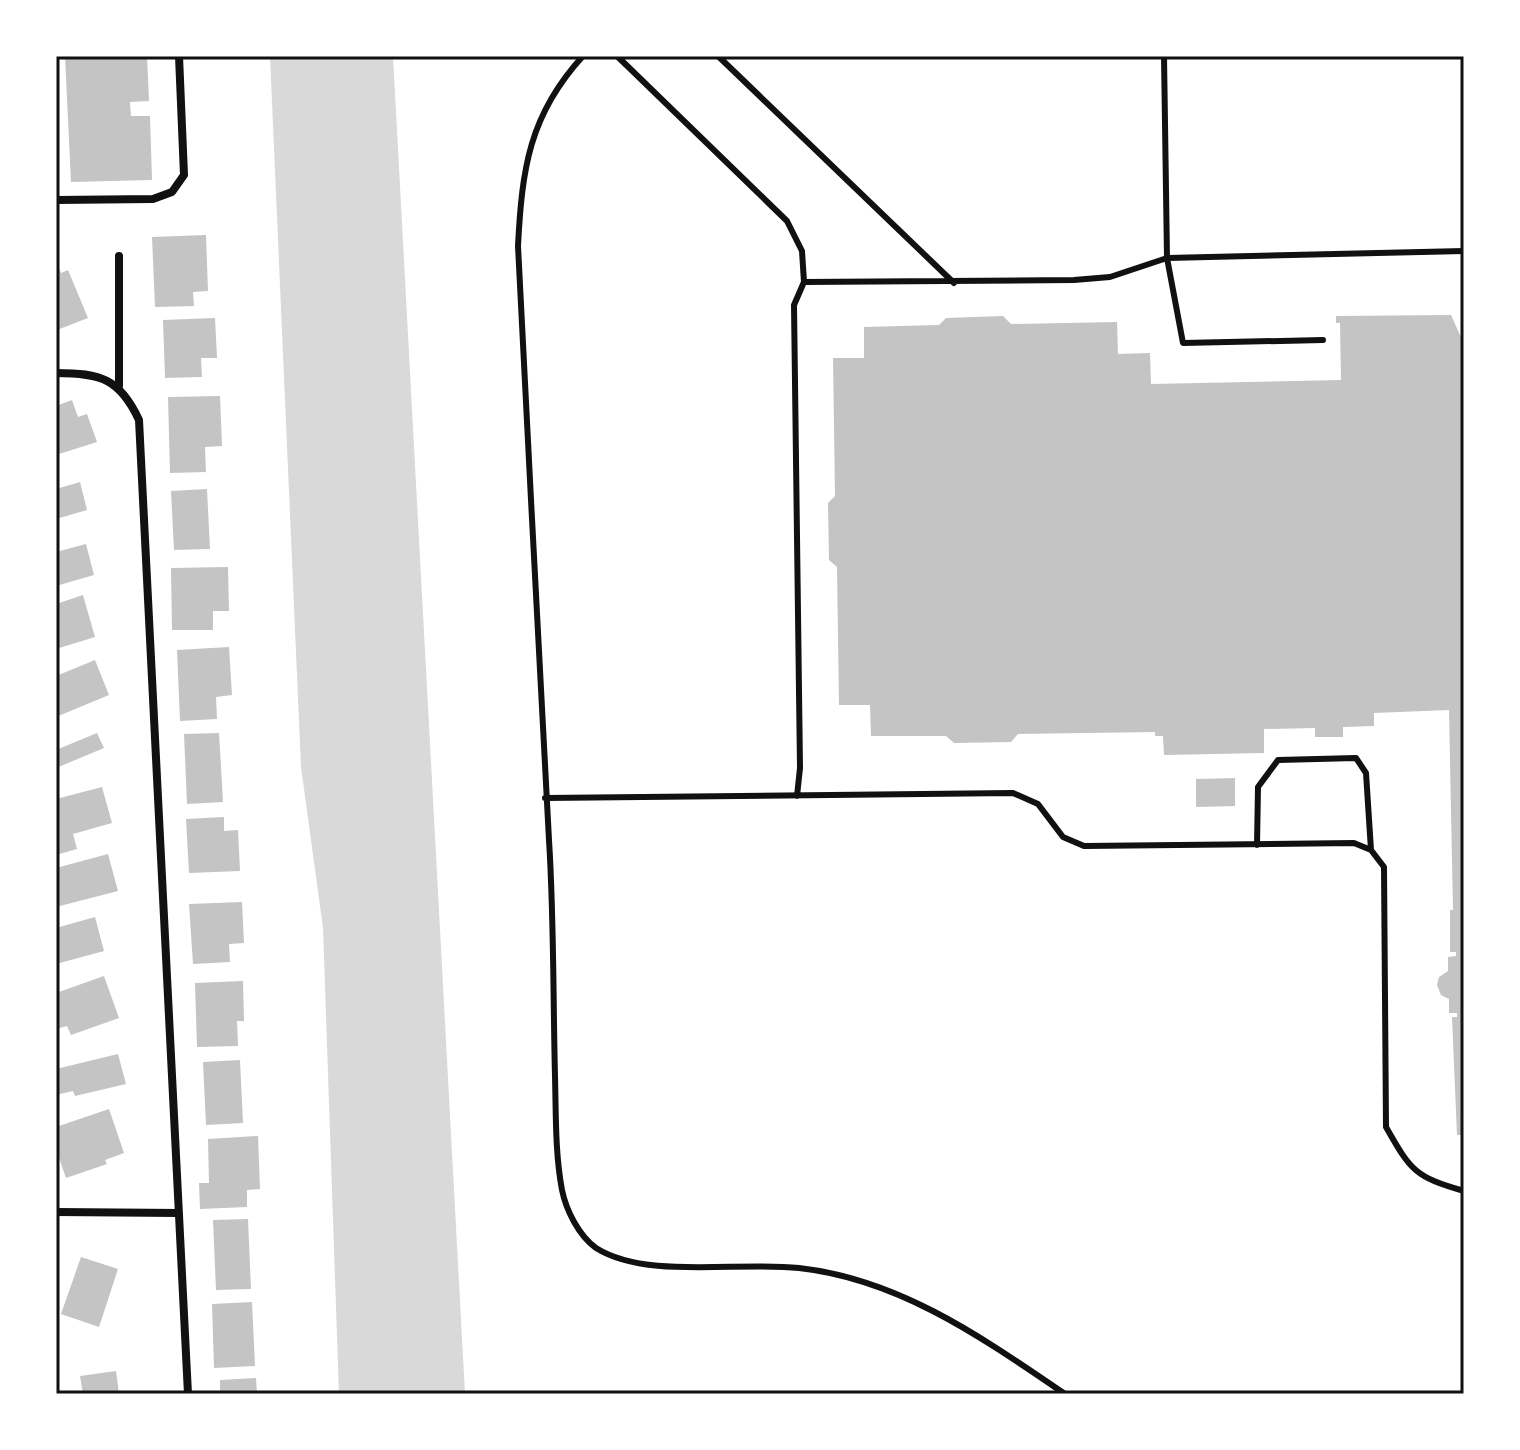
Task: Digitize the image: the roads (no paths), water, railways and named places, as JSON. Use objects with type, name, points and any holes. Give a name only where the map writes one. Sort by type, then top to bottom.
[{"type":"street","points":[[56,200],[153,199],[172,192],[184,175],[179,56]]},
{"type":"street","points":[[119,256],[119,386],[139,420],[188,1394]]},
{"type":"street","points":[[56,373],[98,377],[119,386]]},
{"type":"street","points":[[56,1212],[179,1213]]},
{"type":"lane","points":[[583,56],[549,100],[531,140],[521,181],[518,246],[562,1193],[575,1225],[592,1245],[615,1257],[646,1264],[799,1268],[880,1288],[963,1326],[1065,1394]]},
{"type":"lane","points":[[617,56],[787,221],[802,251],[804,282],[794,305],[800,768],[797,796]]},
{"type":"lane","points":[[718,56],[954,283]]},
{"type":"lane","points":[[1164,56],[1167,258],[1183,343],[1323,340]]},
{"type":"lane","points":[[804,282],[954,283],[1110,277],[1167,258],[1464,251]]},
{"type":"lane","points":[[1257,845],[1258,787],[1278,760],[1356,758],[1366,773],[1371,850]]},
{"type":"lane","points":[[545,798],[1013,793],[1038,804],[1063,837],[1084,846],[1354,843],[1371,850],[1384,867],[1386,1127],[1407,1163],[1427,1180],[1464,1191]]}]
